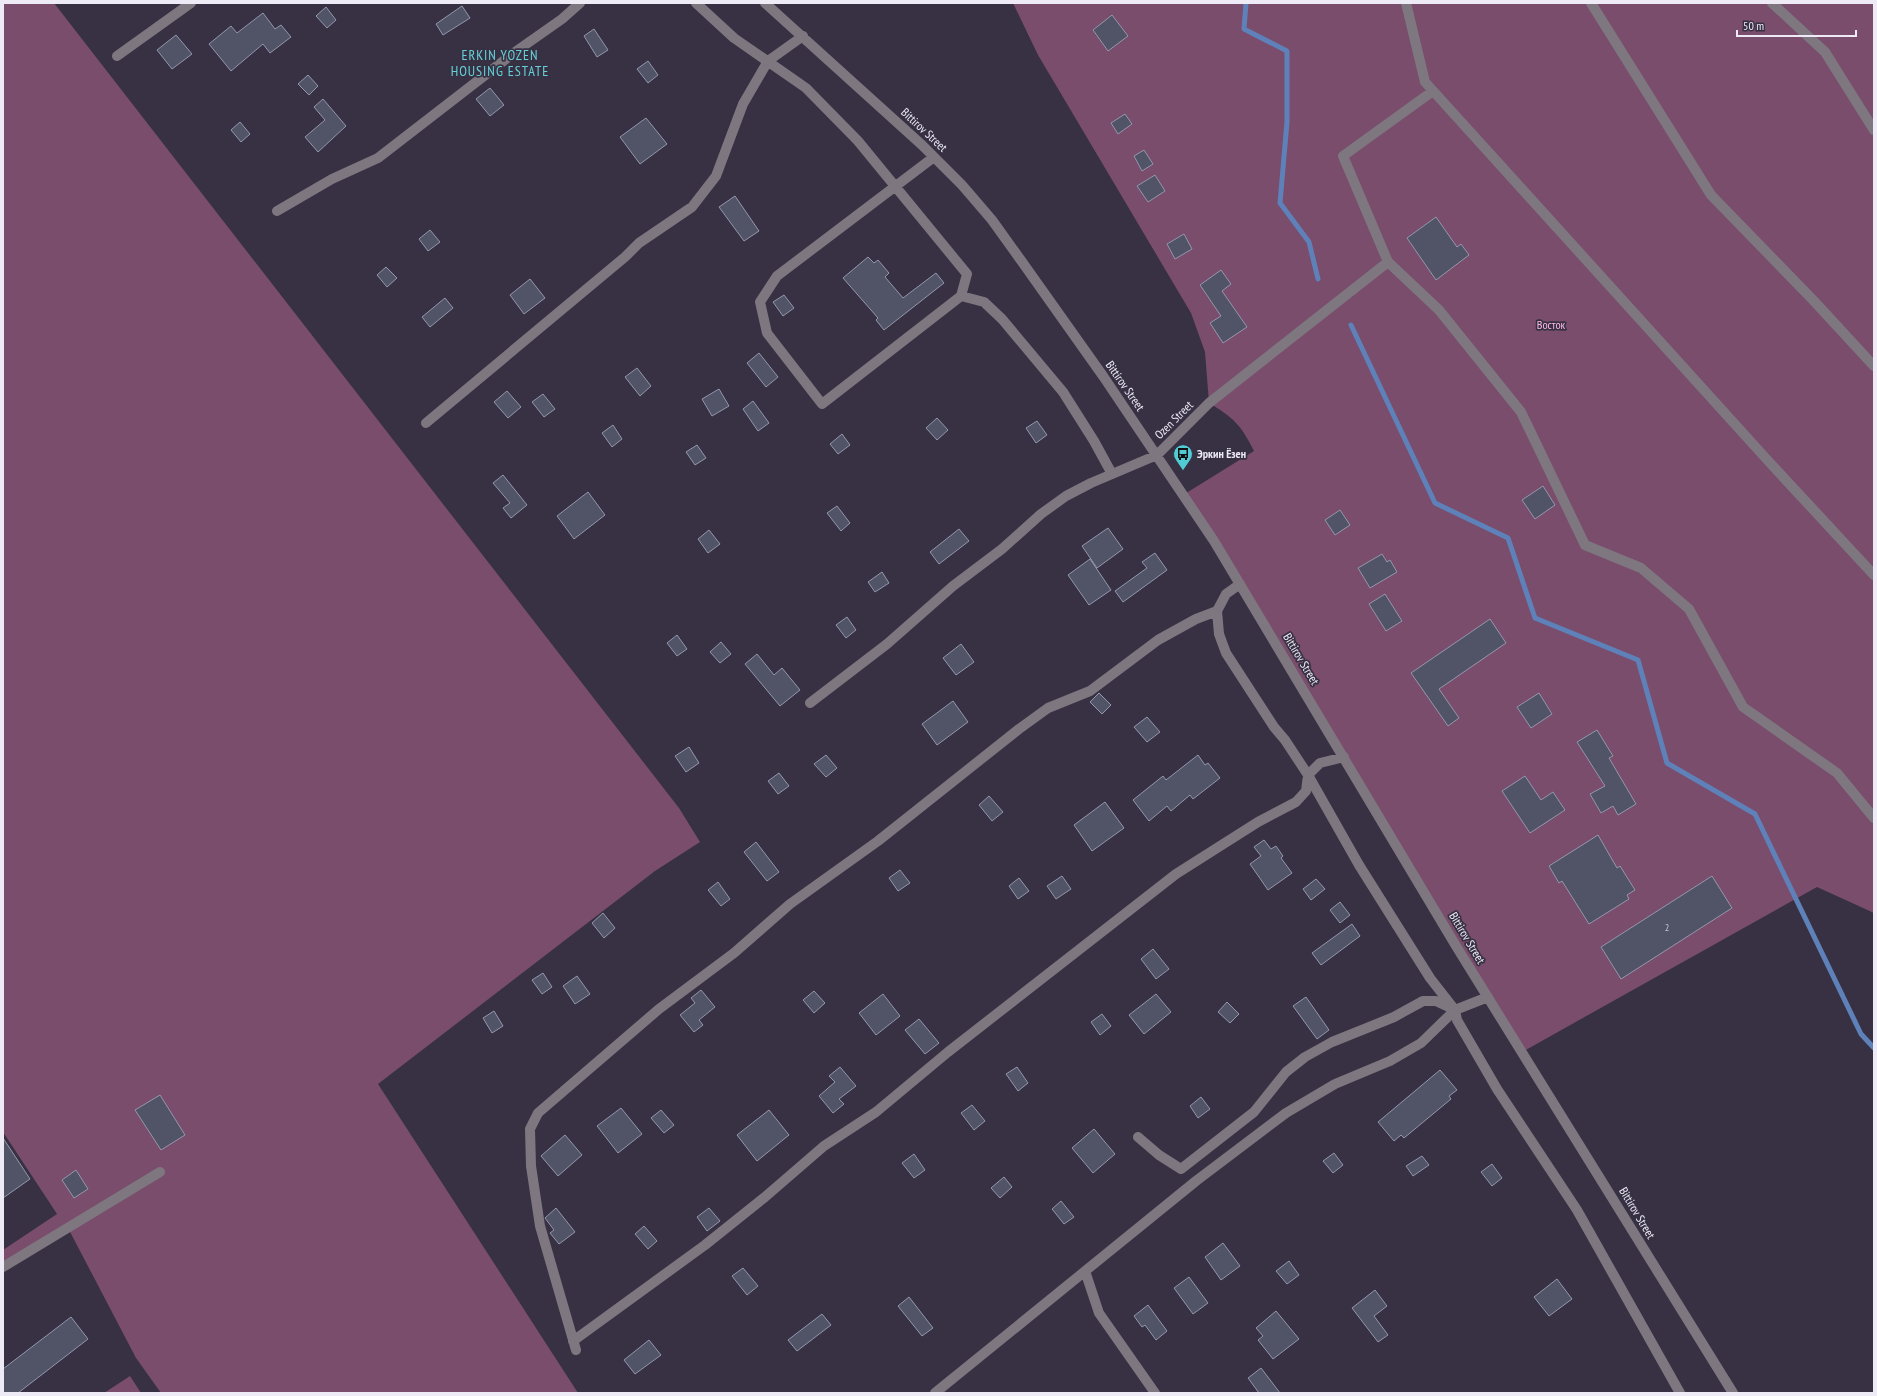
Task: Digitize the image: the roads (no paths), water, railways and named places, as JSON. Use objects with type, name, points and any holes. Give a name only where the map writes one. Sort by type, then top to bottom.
[{"type":"street","points":[[117,56],[191,3]]},
{"type":"street","points":[[277,211],[332,179],[378,158],[515,52],[562,20],[580,3]]},
{"type":"street","points":[[696,3],[734,38],[806,88],[858,141],[895,186],[967,274],[960,296],[822,404],[767,333],[760,302],[777,276],[895,186],[934,157]]},
{"type":"street","name":"Bittirov Street","points":[[765,3],[803,36],[934,157],[976,201],[1006,240],[1157,455],[1240,584],[1488,997],[1733,1393]]},
{"type":"street","points":[[1406,3],[1425,82],[1771,464],[1874,575]]},
{"type":"street","points":[[1591,3],[1711,195],[1814,301],[1874,366]]},
{"type":"street","points":[[1772,3],[1825,52],[1874,130]]},
{"type":"street","points":[[426,423],[620,262],[639,243],[692,207],[716,176],[743,104],[768,61],[803,36]]},
{"type":"street","points":[[1433,91],[1344,156],[1388,262],[1439,310],[1521,412],[1585,545],[1641,568],[1689,609],[1743,707],[1837,773],[1874,818]]},
{"type":"street","name":"Ozen Street","points":[[1157,455],[1209,403],[1388,262]]},
{"type":"street","points":[[960,296],[984,302],[1002,318],[1063,392],[1094,441],[1112,474]]},
{"type":"street","points":[[810,703],[887,644],[953,586],[1002,549],[1041,514],[1066,496],[1157,455]]},
{"type":"street","points":[[1240,584],[1226,594],[1217,611],[1219,634],[1226,653],[1274,728],[1308,775],[1359,865],[1430,978],[1455,1010],[1457,1020],[1497,1089],[1578,1210],[1680,1393]]},
{"type":"street","points":[[1217,611],[1196,619],[1158,640],[1090,691],[1048,708],[1019,729],[878,841],[790,904],[734,953],[659,1009],[538,1113],[530,1128],[532,1166],[540,1226],[574,1345],[766,1197],[824,1146],[876,1112],[948,1052],[1176,874],[1258,822],[1296,802],[1306,791],[1308,775],[1320,763],[1344,756]]},
{"type":"street","points":[[935,1393],[1196,1181],[1286,1113],[1335,1084],[1390,1061],[1421,1043],[1455,1010],[1488,997]]},
{"type":"street","points":[[1138,1137],[1159,1155],[1181,1169],[1254,1112],[1286,1072],[1305,1056],[1332,1042],[1394,1017],[1423,1001],[1436,1000],[1455,1010]]},
{"type":"street","points":[[3,1267],[160,1172]]},
{"type":"street","points":[[1085,1271],[1099,1313],[1155,1393]]},
{"type":"waterway","points":[[1246,3],[1244,29],[1287,51],[1287,122],[1280,203],[1309,242],[1318,279]]},
{"type":"waterway","points":[[1351,325],[1435,503],[1508,538],[1535,618],[1638,660],[1667,763],[1755,814],[1861,1034],[1874,1048]]},
{"type":"place","name":"Эркин Ёзен","points":[[1183,471]]},
{"type":"district","name":"ERKIN YOZEN HOUSING ESTATE","points":[[500,64]]},
{"type":"park label","name":"Восток","points":[[1551,325]]}]
